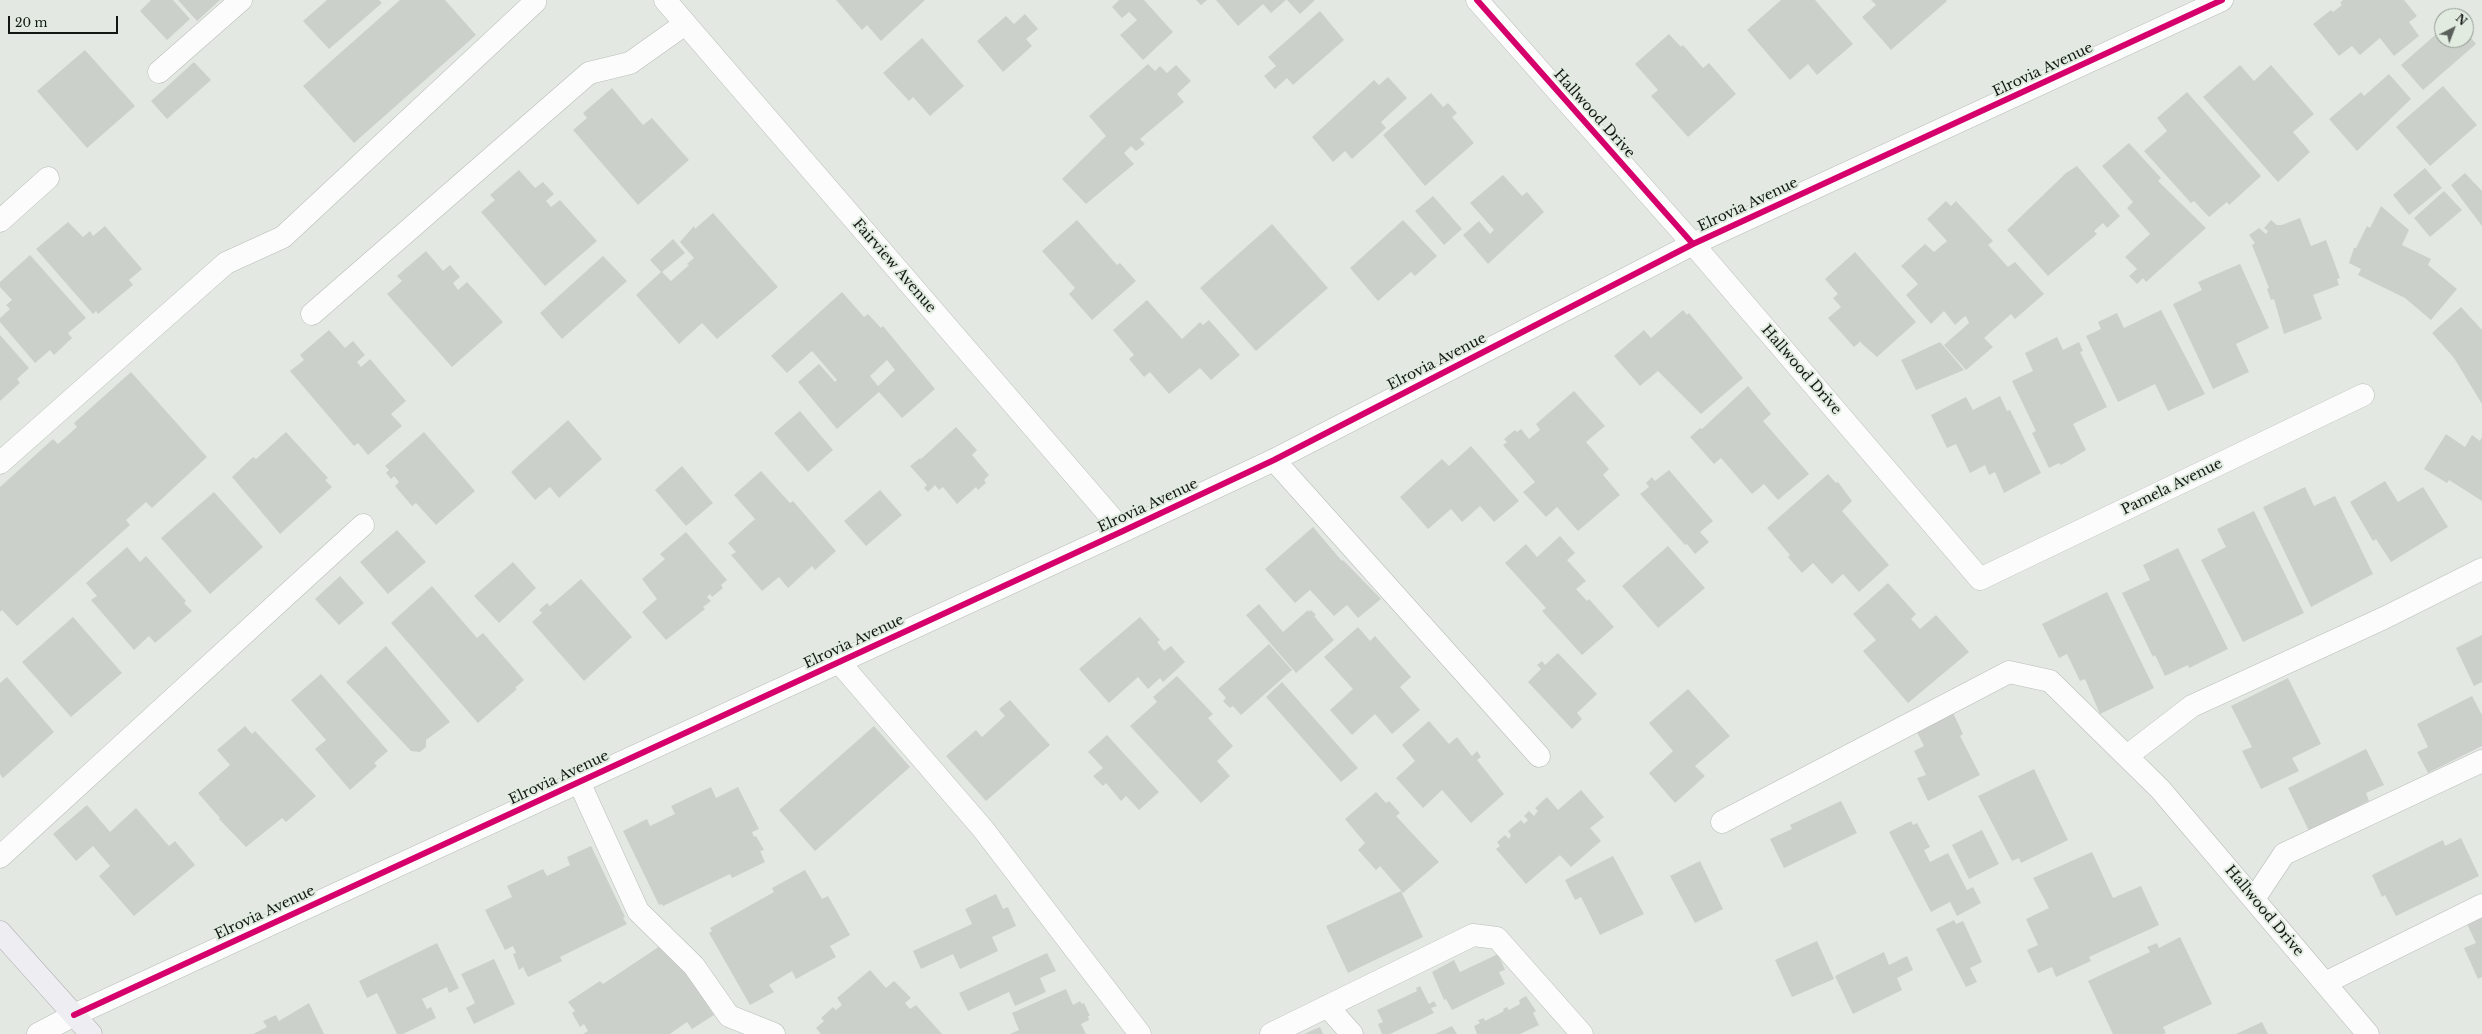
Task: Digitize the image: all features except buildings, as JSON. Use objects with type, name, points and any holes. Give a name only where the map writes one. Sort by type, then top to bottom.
[{"type":"main road","points":[[0,932],[91,1034]]},
{"type":"street","points":[[159,72],[241,0]]},
{"type":"street","name":"Fairview Avenue","points":[[665,0],[1123,531]]},
{"type":"street","name":"Hallwood Drive","points":[[1477,0],[1693,244],[1980,579]]},
{"type":"street","name":"Elrovia Avenue","points":[[38,1034],[74,1015],[1274,460],[1693,244],[2222,0]]},
{"type":"street","points":[[0,463],[226,263],[284,237],[535,2]]},
{"type":"street","points":[[312,314],[589,73],[630,63],[685,24]]},
{"type":"street","points":[[0,221],[48,178]]},
{"type":"street","name":"Pamela Avenue","points":[[1980,579],[2363,394]]},
{"type":"street","points":[[1274,460],[1539,756]]},
{"type":"street","points":[[0,857],[363,525]]},
{"type":"street","points":[[2127,756],[2192,706],[2384,618],[2482,569]]},
{"type":"street","points":[[839,662],[983,829],[1140,1034]]},
{"type":"street","name":"Hallwood Drive","points":[[1722,822],[2009,672],[2050,681],[2160,788],[2368,1034]]},
{"type":"street","points":[[2254,899],[2284,854],[2482,761]]},
{"type":"street","points":[[579,782],[638,911],[694,966],[729,1016],[774,1034]]},
{"type":"street","points":[[2325,983],[2482,904]]},
{"type":"street","points":[[1271,1034],[1473,935],[1497,938],[1582,1034]]},
{"type":"street","points":[[1327,1006],[1352,1034]]},
{"type":"cycle path","points":[[1477,0],[1693,244]]},
{"type":"cycle path","points":[[74,1015],[1274,460],[1693,244],[2222,0]]}]
